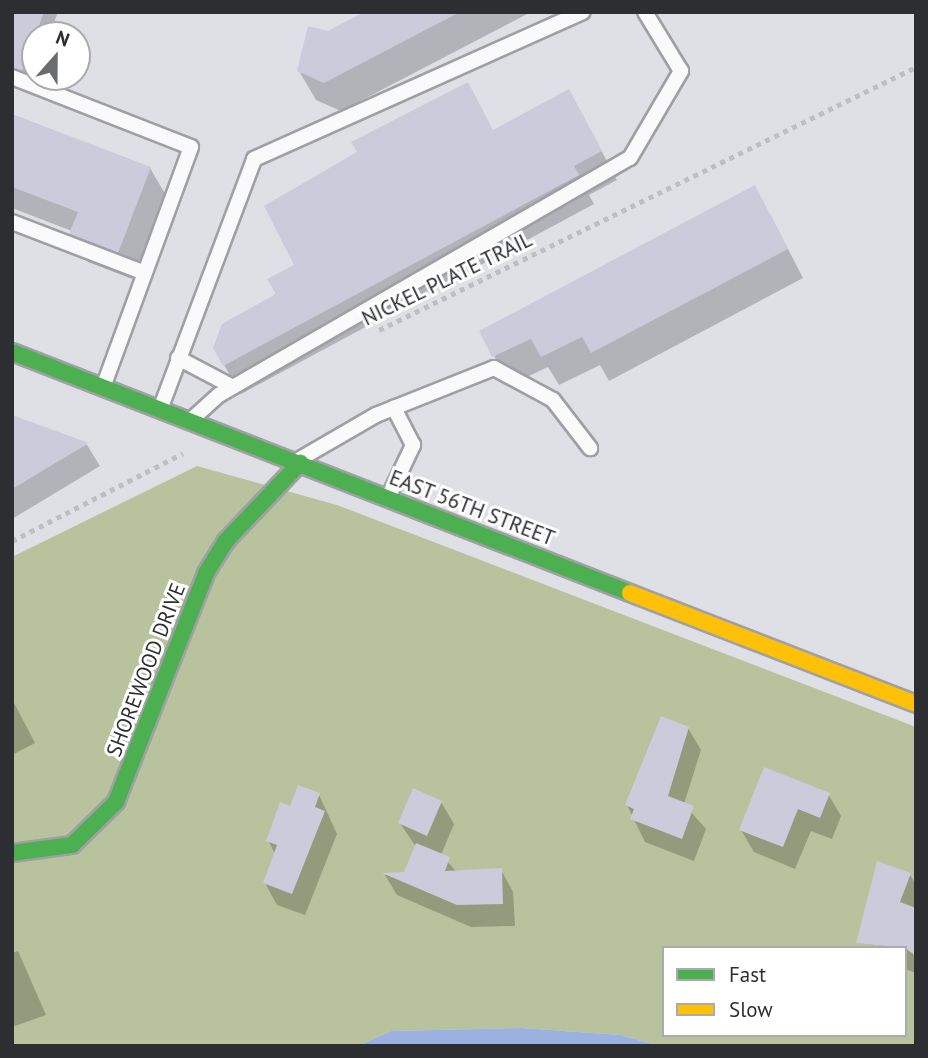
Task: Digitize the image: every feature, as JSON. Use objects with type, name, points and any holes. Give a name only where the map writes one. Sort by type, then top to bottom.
[{"type":"street","name":"EAST 56TH STREET","points":[[12,352],[198,422],[916,704]]},
{"type":"street","name":"SHOREWOOD DRIVE","points":[[12,853],[72,845],[116,802],[205,573],[226,541],[298,462]]},
{"type":"lane","points":[[161,408],[254,159],[583,12]]},
{"type":"lane","points":[[198,422],[233,387],[630,158],[681,71],[645,12]]},
{"type":"lane","points":[[12,77],[191,147],[103,387]]},
{"type":"lane","points":[[12,222],[145,273]]},
{"type":"lane","points":[[178,358],[233,387]]},
{"type":"lane","points":[[298,462],[394,408],[494,368],[553,400],[590,448]]},
{"type":"lane","points":[[388,498],[413,445],[394,408]]},
{"type":"path","name":"NICKEL PLATE TRAIL","points":[[370,334],[916,67]]},
{"type":"path","points":[[12,541],[196,446],[198,422]]},
{"type":"green space","points":[[197,466],[337,505],[916,727],[916,1046],[660,1046],[620,1035],[522,1028],[391,1031],[358,1046],[12,1046],[12,557]]},
{"type":"water","points":[[522,1028],[620,1035],[660,1046],[358,1046],[391,1031]]},
{"type":"building","points":[[12,12],[44,12],[41,21],[21,21],[21,71],[12,68]]},
{"type":"building","points":[[364,12],[460,12],[324,83],[297,71],[308,26],[328,31]]},
{"type":"building","points":[[468,82],[493,130],[569,89],[602,151],[574,166],[579,175],[223,366],[213,348],[222,324],[276,294],[267,279],[294,265],[264,206],[357,152],[351,142]]},
{"type":"building","points":[[12,114],[151,167],[118,253],[69,234],[78,212],[12,187]]},
{"type":"building","points":[[755,185],[788,249],[591,353],[582,337],[541,357],[531,339],[492,357],[479,331]]},
{"type":"building","points":[[12,415],[89,443],[12,489]]},
{"type":"building","points":[[661,716],[689,727],[668,796],[694,806],[682,839],[630,819],[634,809],[625,805]]},
{"type":"building","points":[[764,767],[830,793],[820,818],[798,809],[783,847],[739,830]]},
{"type":"building","points":[[298,785],[320,793],[315,807],[325,811],[292,894],[263,883],[277,845],[266,841],[280,802],[290,806]]},
{"type":"building","points":[[413,788],[442,801],[427,836],[398,823]]},
{"type":"building","points":[[416,843],[450,857],[445,871],[502,868],[503,904],[457,905],[382,873],[404,872]]},
{"type":"building","points":[[877,861],[911,873],[900,902],[916,908],[916,956],[907,949],[907,946],[856,943]]},
{"type":"traffic: fast","points":[[12,352],[630,593]]},
{"type":"traffic: fast","points":[[12,853],[72,845],[116,802],[206,573],[226,541],[300,463]]},
{"type":"traffic: slow","points":[[630,593],[916,704]]}]
